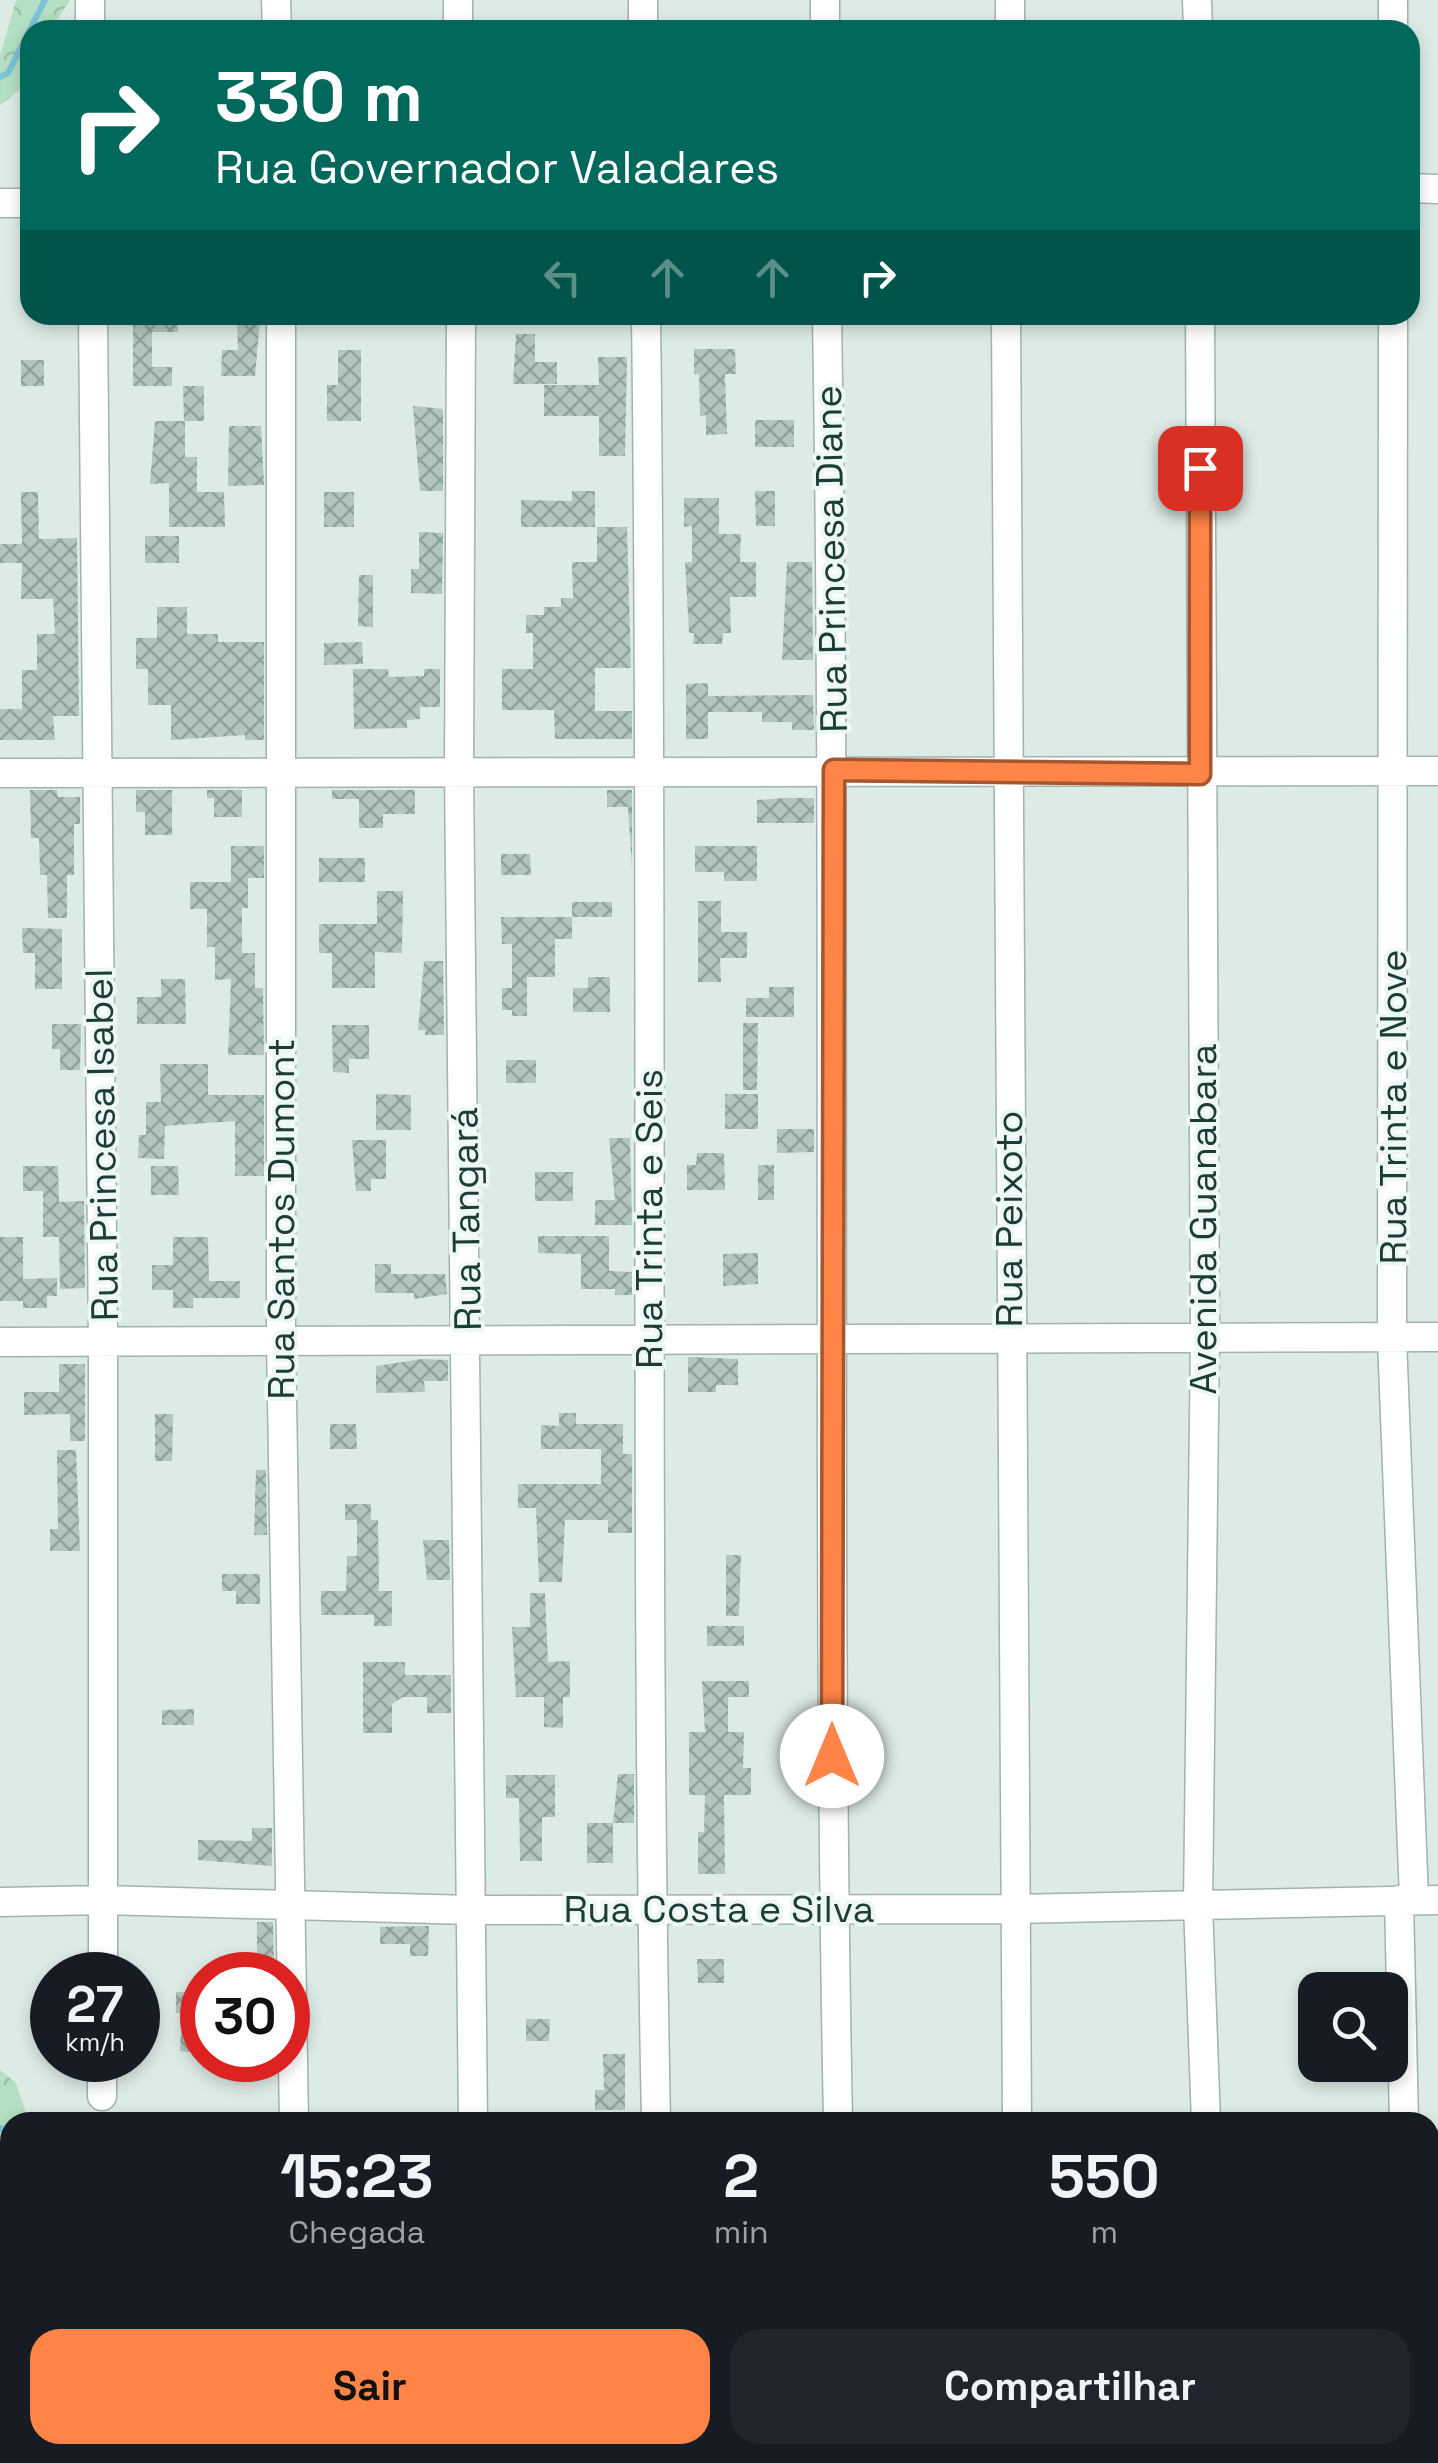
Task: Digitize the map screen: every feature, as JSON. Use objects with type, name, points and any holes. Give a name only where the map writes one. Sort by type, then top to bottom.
[{"type":"street","name":"Rua Princesa Isabel","points":[[93,325],[104,1342],[104,1952]]},
{"type":"street","name":"Rua Santos Dumont","points":[[282,325],[281,1338],[294,2112]]},
{"type":"street","name":"Rua Tangará","points":[[460,325],[459,773],[473,2112]]},
{"type":"street","name":"Rua Trinta e Seis","points":[[646,325],[652,771],[647,1338],[656,2112]]},
{"type":"street","name":"Rua Princesa Diane","points":[[827,325],[834,770],[830,1341],[838,2112]]},
{"type":"street","name":"Rua Peixoto","points":[[1006,325],[1009,1339],[1017,2112]]},
{"type":"street","name":"Avenida Guanabara","points":[[1200,325],[1205,1336],[1198,1904],[1206,2112]]},
{"type":"street","name":"Rua Trinta e Nove","points":[[1393,325],[1392,1339],[1417,1900],[1405,2112]]},
{"type":"street","points":[[0,773],[1438,771]]},
{"type":"street","points":[[0,1342],[281,1338],[1438,1338]]},
{"type":"street","name":"Rua Costa e Silva","points":[[0,1902],[104,1900],[470,1910],[1015,1909],[1417,1900]]},
{"type":"street","points":[[102,2082],[102,2096]]},
{"type":"green space","points":[[16,0],[70,0],[57,20],[20,20],[20,90],[0,105],[0,56]]},
{"type":"green space","points":[[0,2070],[16,2083],[26,2112],[0,2112]]},
{"type":"building","points":[[133,325],[178,325],[178,332],[152,332],[152,367],[172,367],[172,386],[133,386]]},
{"type":"building","points":[[237,325],[260,325],[255,376],[221,376],[222,350],[238,350]]},
{"type":"building","points":[[516,334],[535,334],[535,362],[557,362],[557,384],[513,384]]},
{"type":"building","points":[[694,349],[735,349],[736,374],[725,374],[727,434],[706,435],[706,415],[700,416],[699,374],[694,374]]},
{"type":"building","points":[[338,350],[361,350],[361,421],[327,421],[327,385],[338,385]]},
{"type":"building","points":[[598,357],[627,357],[625,456],[599,456],[599,416],[544,416],[544,385],[599,385]]},
{"type":"building","points":[[21,360],[44,360],[44,386],[21,386]]},
{"type":"building","points":[[183,386],[204,386],[204,421],[184,421]]},
{"type":"building","points":[[413,406],[443,409],[443,491],[420,491]]},
{"type":"building","points":[[755,420],[794,420],[794,447],[755,447]]},
{"type":"building","points":[[155,421],[185,421],[185,457],[197,457],[197,492],[224,492],[225,527],[169,527],[169,483],[150,484]]},
{"type":"building","points":[[229,426],[261,426],[264,485],[228,486]]},
{"type":"building","points":[[572,491],[595,491],[595,527],[521,527],[521,500],[572,501]]},
{"type":"building","points":[[755,491],[775,491],[775,526],[756,526]]},
{"type":"building","points":[[21,492],[38,492],[39,539],[77,538],[79,716],[53,716],[55,740],[0,740],[0,709],[22,709],[22,670],[37,670],[37,634],[55,634],[53,599],[21,599],[22,563],[0,563],[0,544],[22,544]]},
{"type":"building","points":[[324,492],[354,492],[354,527],[324,527]]},
{"type":"building","points":[[684,498],[719,498],[719,534],[741,534],[740,562],[756,562],[756,597],[730,597],[731,633],[723,633],[722,644],[693,644],[694,633],[689,633],[685,562],[692,562],[692,526],[684,527]]},
{"type":"building","points":[[597,527],[627,527],[631,668],[595,668],[595,711],[632,711],[632,739],[555,739],[554,710],[502,710],[502,669],[533,669],[533,633],[526,633],[526,615],[544,615],[544,607],[561,607],[561,598],[573,598],[572,562],[597,562]]},
{"type":"building","points":[[419,532],[443,533],[442,594],[411,593],[411,569],[419,569]]},
{"type":"building","points":[[145,536],[179,536],[179,563],[145,563]]},
{"type":"building","points":[[787,562],[812,562],[813,660],[782,660]]},
{"type":"building","points":[[359,575],[373,575],[373,627],[358,626]]},
{"type":"building","points":[[157,607],[187,607],[187,634],[218,634],[218,642],[264,642],[264,740],[245,740],[245,735],[171,740],[171,705],[148,705],[148,669],[136,669],[136,638],[157,638]]},
{"type":"building","points":[[362,642],[363,664],[324,665],[324,643]]},
{"type":"building","points":[[353,669],[388,669],[389,677],[424,676],[424,669],[440,669],[440,707],[420,707],[420,719],[407,720],[407,728],[354,729]]},
{"type":"building","points":[[708,683],[708,696],[813,695],[814,730],[792,730],[792,722],[762,722],[762,712],[708,712],[708,739],[686,739],[686,684]]},
{"type":"building","points":[[30,790],[57,790],[58,797],[80,797],[80,824],[74,824],[74,875],[67,875],[67,918],[48,918],[47,875],[40,875],[39,838],[31,838]]},
{"type":"building","points":[[136,790],[172,790],[172,835],[145,835],[145,812],[136,812]]},
{"type":"building","points":[[207,790],[242,790],[242,817],[214,817],[214,798],[207,798]]},
{"type":"building","points":[[332,790],[415,790],[415,814],[383,814],[383,828],[359,828],[359,799],[332,799]]},
{"type":"building","points":[[607,790],[632,790],[632,868],[628,807],[607,807]]},
{"type":"building","points":[[814,798],[814,823],[757,823],[757,800]]},
{"type":"building","points":[[231,846],[264,846],[264,878],[248,878],[248,908],[242,908],[242,953],[255,953],[255,988],[263,988],[264,1055],[228,1055],[231,979],[215,980],[215,947],[207,947],[207,909],[190,909],[190,882],[231,882]]},
{"type":"building","points":[[695,846],[757,846],[757,881],[724,881],[724,872],[695,872]]},
{"type":"building","points":[[501,854],[530,854],[531,875],[501,875]]},
{"type":"building","points":[[319,858],[365,858],[365,882],[319,882]]},
{"type":"building","points":[[377,891],[403,891],[402,953],[375,952],[375,988],[332,988],[332,953],[319,953],[319,924],[377,924]]},
{"type":"building","points":[[698,901],[721,901],[721,932],[747,932],[747,958],[720,958],[721,982],[698,982]]},
{"type":"building","points":[[572,902],[612,902],[612,917],[572,917]]},
{"type":"building","points":[[501,917],[572,917],[572,939],[555,939],[555,977],[527,977],[527,1016],[512,1016],[512,1010],[502,1010],[502,988],[512,988],[512,944],[502,944]]},
{"type":"building","points":[[22,928],[62,929],[62,989],[35,989],[35,953],[23,953]]},
{"type":"building","points":[[424,961],[443,961],[444,1035],[425,1035],[425,1030],[418,1030]]},
{"type":"building","points":[[588,977],[610,977],[610,1012],[573,1012],[573,988],[588,988]]},
{"type":"building","points":[[161,979],[185,979],[186,1024],[137,1024],[137,997],[161,997]]},
{"type":"building","points":[[769,987],[794,987],[794,1017],[746,1017],[746,998],[769,998]]},
{"type":"building","points":[[743,1023],[758,1023],[757,1090],[743,1090]]},
{"type":"building","points":[[52,1024],[81,1024],[80,1070],[60,1070],[60,1049],[52,1049]]},
{"type":"building","points":[[332,1025],[369,1025],[369,1059],[349,1059],[349,1073],[333,1072]]},
{"type":"building","points":[[506,1060],[536,1060],[536,1083],[506,1083]]},
{"type":"building","points":[[160,1064],[208,1064],[208,1095],[264,1095],[264,1176],[235,1176],[235,1121],[165,1126],[164,1159],[138,1158],[139,1135],[146,1135],[146,1102],[161,1102]]},
{"type":"building","points":[[376,1094],[411,1095],[411,1130],[376,1130]]},
{"type":"building","points":[[725,1094],[758,1094],[758,1129],[725,1129]]},
{"type":"building","points":[[777,1129],[814,1129],[814,1152],[777,1153]]},
{"type":"building","points":[[609,1138],[630,1138],[632,1225],[595,1225],[595,1200],[615,1200]]},
{"type":"building","points":[[352,1140],[386,1140],[386,1179],[371,1179],[371,1191],[356,1191]]},
{"type":"building","points":[[697,1153],[724,1153],[725,1190],[687,1190],[687,1165],[696,1165]]},
{"type":"building","points":[[758,1165],[774,1165],[774,1200],[758,1200]]},
{"type":"building","points":[[23,1166],[58,1166],[59,1202],[84,1201],[85,1288],[60,1289],[59,1237],[43,1237],[43,1191],[23,1191]]},
{"type":"building","points":[[151,1166],[178,1166],[179,1195],[151,1195]]},
{"type":"building","points":[[535,1172],[573,1172],[573,1201],[535,1201]]},
{"type":"building","points":[[538,1236],[609,1236],[609,1271],[632,1272],[632,1295],[615,1295],[615,1289],[581,1289],[581,1254],[538,1253]]},
{"type":"building","points":[[0,1237],[23,1237],[23,1279],[57,1278],[57,1296],[47,1296],[47,1308],[23,1308],[23,1301],[0,1301]]},
{"type":"building","points":[[173,1237],[208,1237],[209,1281],[240,1281],[240,1298],[193,1298],[193,1308],[173,1308],[173,1290],[152,1290],[152,1265],[173,1265]]},
{"type":"building","points":[[758,1253],[758,1284],[723,1286],[723,1254]]},
{"type":"building","points":[[375,1264],[391,1264],[391,1274],[445,1274],[447,1294],[414,1299],[414,1293],[375,1293]]},
{"type":"building","points":[[688,1357],[738,1359],[738,1385],[716,1385],[716,1392],[688,1392]]},
{"type":"building","points":[[422,1359],[448,1360],[448,1381],[424,1381],[425,1392],[376,1393],[376,1366]]},
{"type":"building","points":[[59,1364],[85,1364],[85,1441],[70,1441],[70,1414],[24,1415],[24,1392],[59,1392]]},
{"type":"building","points":[[559,1413],[576,1413],[576,1424],[623,1424],[623,1454],[632,1454],[632,1533],[608,1533],[608,1520],[565,1520],[562,1582],[539,1582],[536,1508],[518,1508],[518,1484],[601,1484],[601,1449],[541,1449],[541,1425],[559,1426]]},
{"type":"building","points":[[155,1414],[173,1414],[172,1461],[155,1461]]},
{"type":"building","points":[[330,1424],[356,1424],[357,1449],[330,1449]]},
{"type":"building","points":[[57,1450],[76,1450],[80,1551],[50,1551],[50,1529],[58,1529]]},
{"type":"building","points":[[256,1470],[266,1470],[267,1535],[254,1535]]},
{"type":"building","points":[[345,1504],[371,1504],[371,1520],[378,1520],[379,1591],[392,1591],[392,1626],[374,1626],[374,1615],[321,1615],[321,1591],[346,1591],[347,1556],[357,1556],[357,1520],[345,1520]]},
{"type":"building","points":[[423,1540],[449,1540],[450,1580],[427,1580]]},
{"type":"building","points":[[726,1555],[741,1555],[739,1616],[726,1616]]},
{"type":"building","points":[[222,1574],[260,1574],[260,1604],[236,1604],[236,1591],[222,1591]]},
{"type":"building","points":[[530,1593],[545,1593],[548,1662],[570,1661],[570,1697],[563,1697],[563,1728],[544,1727],[544,1697],[516,1697],[512,1627],[530,1627]]},
{"type":"building","points":[[707,1626],[744,1626],[744,1646],[707,1646]]},
{"type":"building","points":[[363,1662],[405,1662],[405,1675],[451,1675],[451,1713],[427,1713],[427,1697],[403,1697],[392,1704],[392,1733],[363,1733]]},
{"type":"building","points":[[702,1681],[749,1681],[749,1697],[728,1697],[728,1732],[744,1732],[743,1768],[751,1768],[751,1795],[724,1795],[725,1874],[698,1874],[698,1832],[704,1832],[705,1795],[689,1795],[689,1732],[705,1732]]},
{"type":"building","points":[[194,1709],[194,1725],[162,1725],[162,1710]]},
{"type":"building","points":[[618,1774],[634,1774],[634,1823],[613,1823]]},
{"type":"building","points":[[506,1775],[555,1775],[555,1817],[542,1817],[542,1861],[520,1861],[519,1798],[506,1798]]},
{"type":"building","points":[[587,1823],[613,1823],[613,1863],[587,1863]]},
{"type":"building","points":[[252,1828],[272,1828],[272,1866],[198,1860],[198,1840],[252,1841]]},
{"type":"building","points":[[257,1922],[273,1922],[274,1952],[257,1952]]},
{"type":"building","points":[[429,1926],[428,1956],[410,1956],[410,1944],[380,1944],[380,1927]]},
{"type":"building","points":[[697,1959],[724,1959],[724,1983],[698,1983]]},
{"type":"building","points":[[176,1992],[180,1992],[180,2013],[176,2013]]},
{"type":"building","points":[[526,2019],[550,2019],[549,2041],[526,2041]]},
{"type":"building","points":[[603,2054],[625,2054],[625,2110],[595,2110],[595,2090],[604,2090]]},
{"type":"waterway","points":[[35,20],[45,0]]},
{"type":"waterway","points":[[0,77],[8,73],[20,49]]},
{"type":"route","points":[[832,1756],[834,770],[1200,774],[1200,468]]}]
